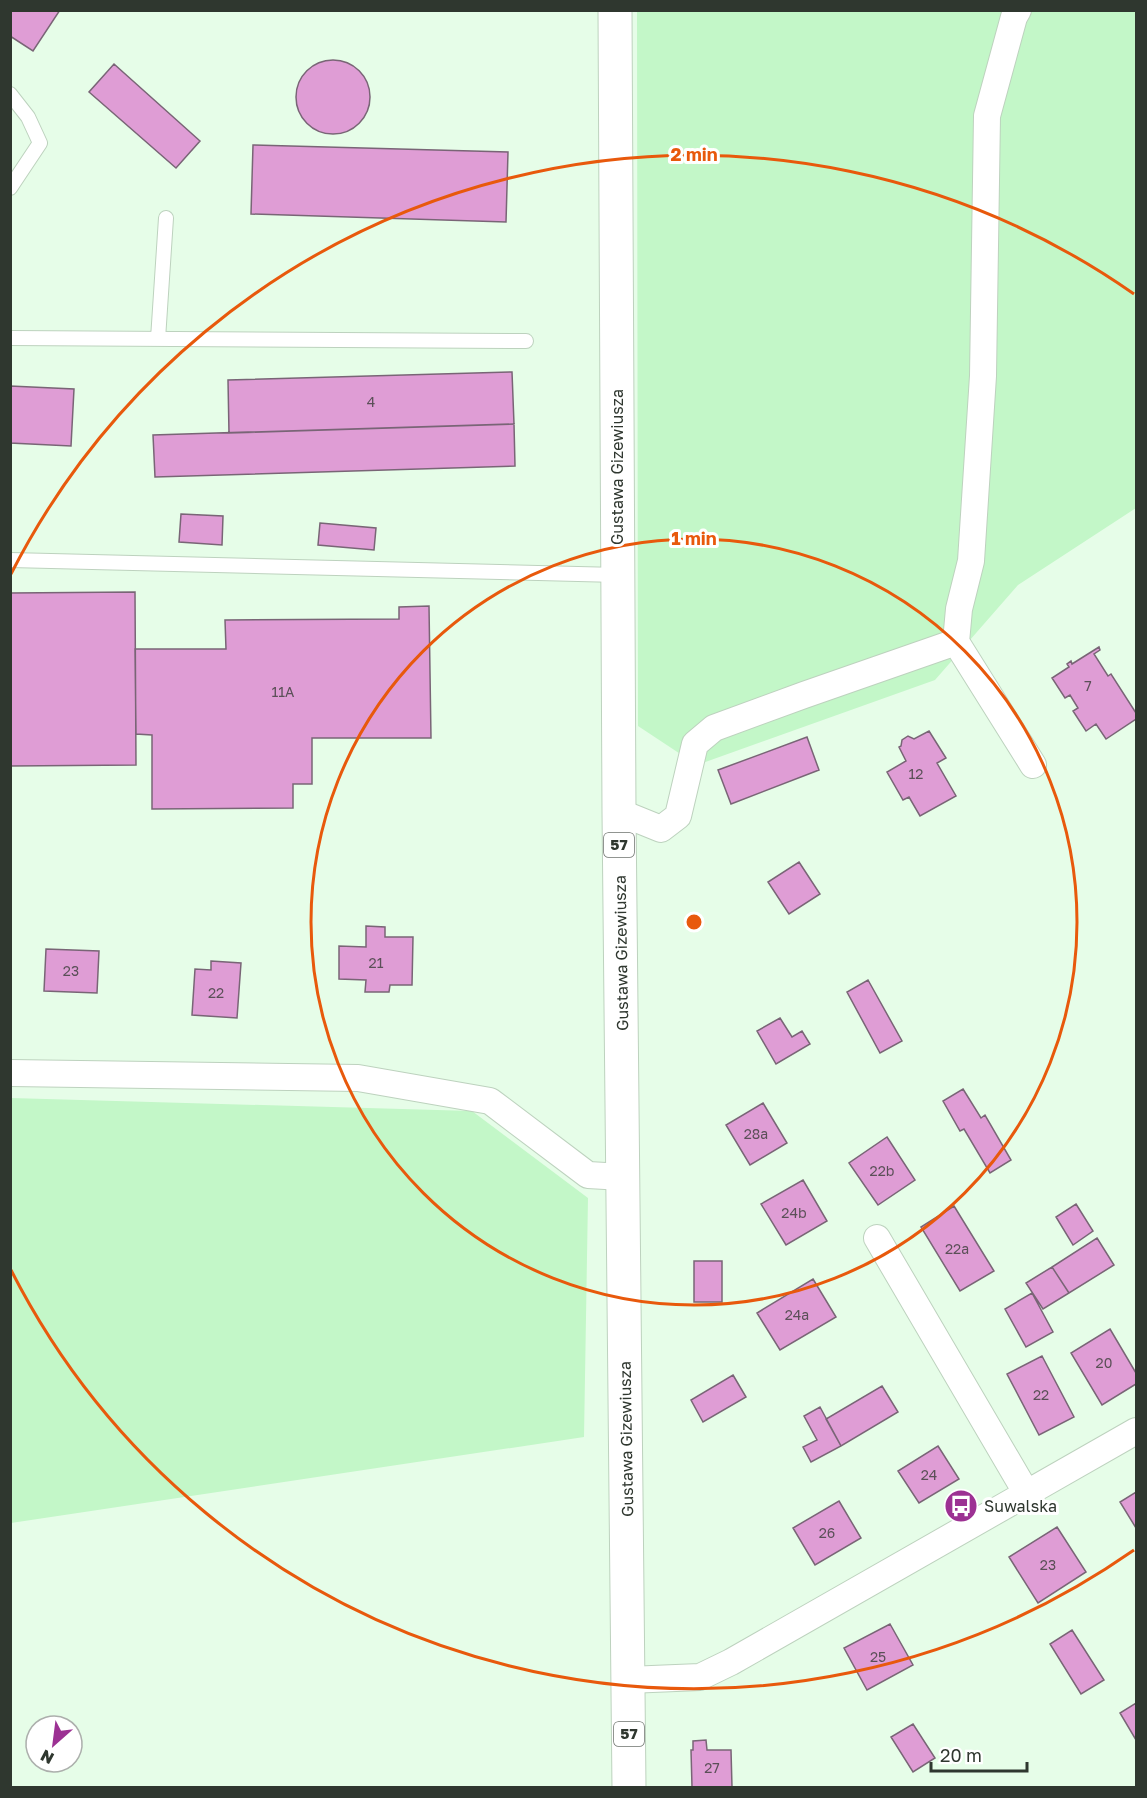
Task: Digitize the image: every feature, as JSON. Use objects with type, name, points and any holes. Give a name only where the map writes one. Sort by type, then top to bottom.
[{"type":"main road","name":"Gustawa Gizewiusza","points":[[615,10],[619,812],[629,1788]]},
{"type":"street","points":[[1018,10],[1014,16],[987,116],[983,376],[971,561],[959,609],[956,642],[1033,765]]},
{"type":"street","points":[[619,812],[661,829],[678,816],[695,744],[714,728],[956,642]]},
{"type":"street","points":[[10,1073],[358,1078],[490,1101],[588,1174],[623,1177]]},
{"type":"street","points":[[877,1238],[1027,1494]]},
{"type":"street","points":[[628,1680],[700,1677],[731,1662],[1137,1431]]},
{"type":"lane","points":[[10,94],[28,117],[40,143],[10,188]]},
{"type":"lane","points":[[158,339],[166,218]]},
{"type":"lane","points":[[10,338],[526,341]]},
{"type":"lane","points":[[10,560],[618,575]]},
{"type":"green space","points":[[637,11],[1136,11],[1136,508],[1018,585],[935,680],[697,765],[638,726]]},
{"type":"green space","points":[[11,1098],[472,1111],[588,1198],[584,1437],[11,1523]]},
{"type":"building","points":[[10,10],[60,10],[33,51],[10,36]]},
{"type":"building","points":[[326,60],[340,60],[354,66],[364,76],[370,90],[368,111],[354,128],[340,134],[326,134],[312,128],[302,118],[296,104],[296,90],[302,76],[312,66]]},
{"type":"building","points":[[114,64],[200,141],[176,168],[89,92]]},
{"type":"building","points":[[253,145],[508,152],[506,222],[251,214]]},
{"type":"building","points":[[512,372],[514,424],[229,433],[228,380]]},
{"type":"building","points":[[10,386],[74,389],[71,446],[10,443]]},
{"type":"building","points":[[514,424],[515,466],[155,477],[153,435]]},
{"type":"building","points":[[181,514],[223,516],[222,545],[179,542]]},
{"type":"building","points":[[320,523],[376,528],[374,550],[318,545]]},
{"type":"building","points":[[135,592],[136,765],[10,766],[10,593]]},
{"type":"building","points":[[429,606],[431,738],[312,738],[312,784],[293,784],[293,808],[152,809],[152,735],[136,734],[135,649],[226,649],[225,620],[399,619],[399,607]]},
{"type":"building","points":[[1099,647],[1100,650],[1094,654],[1108,676],[1111,674],[1136,713],[1136,719],[1106,739],[1096,724],[1086,731],[1073,711],[1078,708],[1070,695],[1065,698],[1052,678],[1069,667],[1067,664],[1071,661],[1072,664]]},
{"type":"building","points":[[929,731],[946,758],[937,763],[956,796],[920,816],[909,797],[903,800],[887,772],[906,761],[899,747],[902,740],[908,736],[914,739]]},
{"type":"building","points":[[807,737],[819,770],[731,804],[718,770]]},
{"type":"building","points":[[799,862],[820,894],[789,914],[768,882]]},
{"type":"building","points":[[366,926],[385,927],[385,937],[413,937],[412,985],[390,985],[389,992],[365,992],[366,980],[339,979],[339,946],[366,947]]},
{"type":"building","points":[[46,949],[99,951],[97,993],[44,991]]},
{"type":"building","points":[[211,961],[241,963],[237,1018],[192,1015],[195,969],[211,970]]},
{"type":"building","points":[[868,980],[902,1041],[880,1053],[847,992]]},
{"type":"building","points":[[780,1018],[792,1037],[802,1031],[810,1044],[776,1064],[757,1031]]},
{"type":"building","points":[[963,1089],[981,1118],[985,1115],[1011,1160],[990,1173],[964,1129],[960,1131],[943,1101]]},
{"type":"building","points":[[763,1103],[787,1143],[750,1165],[726,1125]]},
{"type":"building","points":[[887,1137],[915,1180],[878,1205],[849,1163]]},
{"type":"building","points":[[803,1180],[827,1221],[786,1245],[761,1204]]},
{"type":"building","points":[[1076,1204],[1093,1231],[1073,1245],[1056,1217]]},
{"type":"building","points":[[954,1206],[994,1271],[960,1291],[921,1227]]},
{"type":"building","points":[[1097,1238],[1114,1265],[1069,1293],[1052,1267]]},
{"type":"building","points":[[694,1261],[722,1261],[722,1302],[694,1302]]},
{"type":"building","points":[[1052,1267],[1069,1293],[1043,1309],[1026,1283]]},
{"type":"building","points":[[813,1279],[836,1317],[780,1350],[757,1313]]},
{"type":"building","points":[[1032,1293],[1053,1332],[1026,1347],[1005,1309]]},
{"type":"building","points":[[1110,1329],[1136,1373],[1136,1384],[1102,1405],[1071,1353]]},
{"type":"building","points":[[1042,1356],[1074,1417],[1039,1435],[1007,1374]]},
{"type":"building","points":[[733,1375],[746,1397],[703,1422],[691,1400]]},
{"type":"building","points":[[882,1386],[898,1412],[841,1446],[826,1419]]},
{"type":"building","points":[[820,1407],[841,1446],[811,1462],[803,1447],[817,1440],[804,1416]]},
{"type":"building","points":[[938,1446],[959,1479],[919,1503],[898,1471]]},
{"type":"building","points":[[1136,1492],[1136,1528],[1120,1502]]},
{"type":"building","points":[[839,1501],[861,1538],[815,1565],[793,1528]]},
{"type":"building","points":[[1057,1527],[1086,1572],[1038,1603],[1009,1557]]},
{"type":"building","points":[[890,1624],[913,1665],[867,1690],[844,1648]]},
{"type":"building","points":[[1072,1630],[1104,1680],[1081,1694],[1050,1644]]},
{"type":"building","points":[[1136,1703],[1136,1740],[1120,1713]]},
{"type":"building","points":[[913,1724],[935,1758],[913,1772],[891,1737]]},
{"type":"building","points":[[706,1740],[707,1750],[731,1750],[732,1787],[692,1787],[691,1750],[693,1750],[693,1741]]},
{"type":"place","name":"Suwalska","points":[[961,1506]]}]
